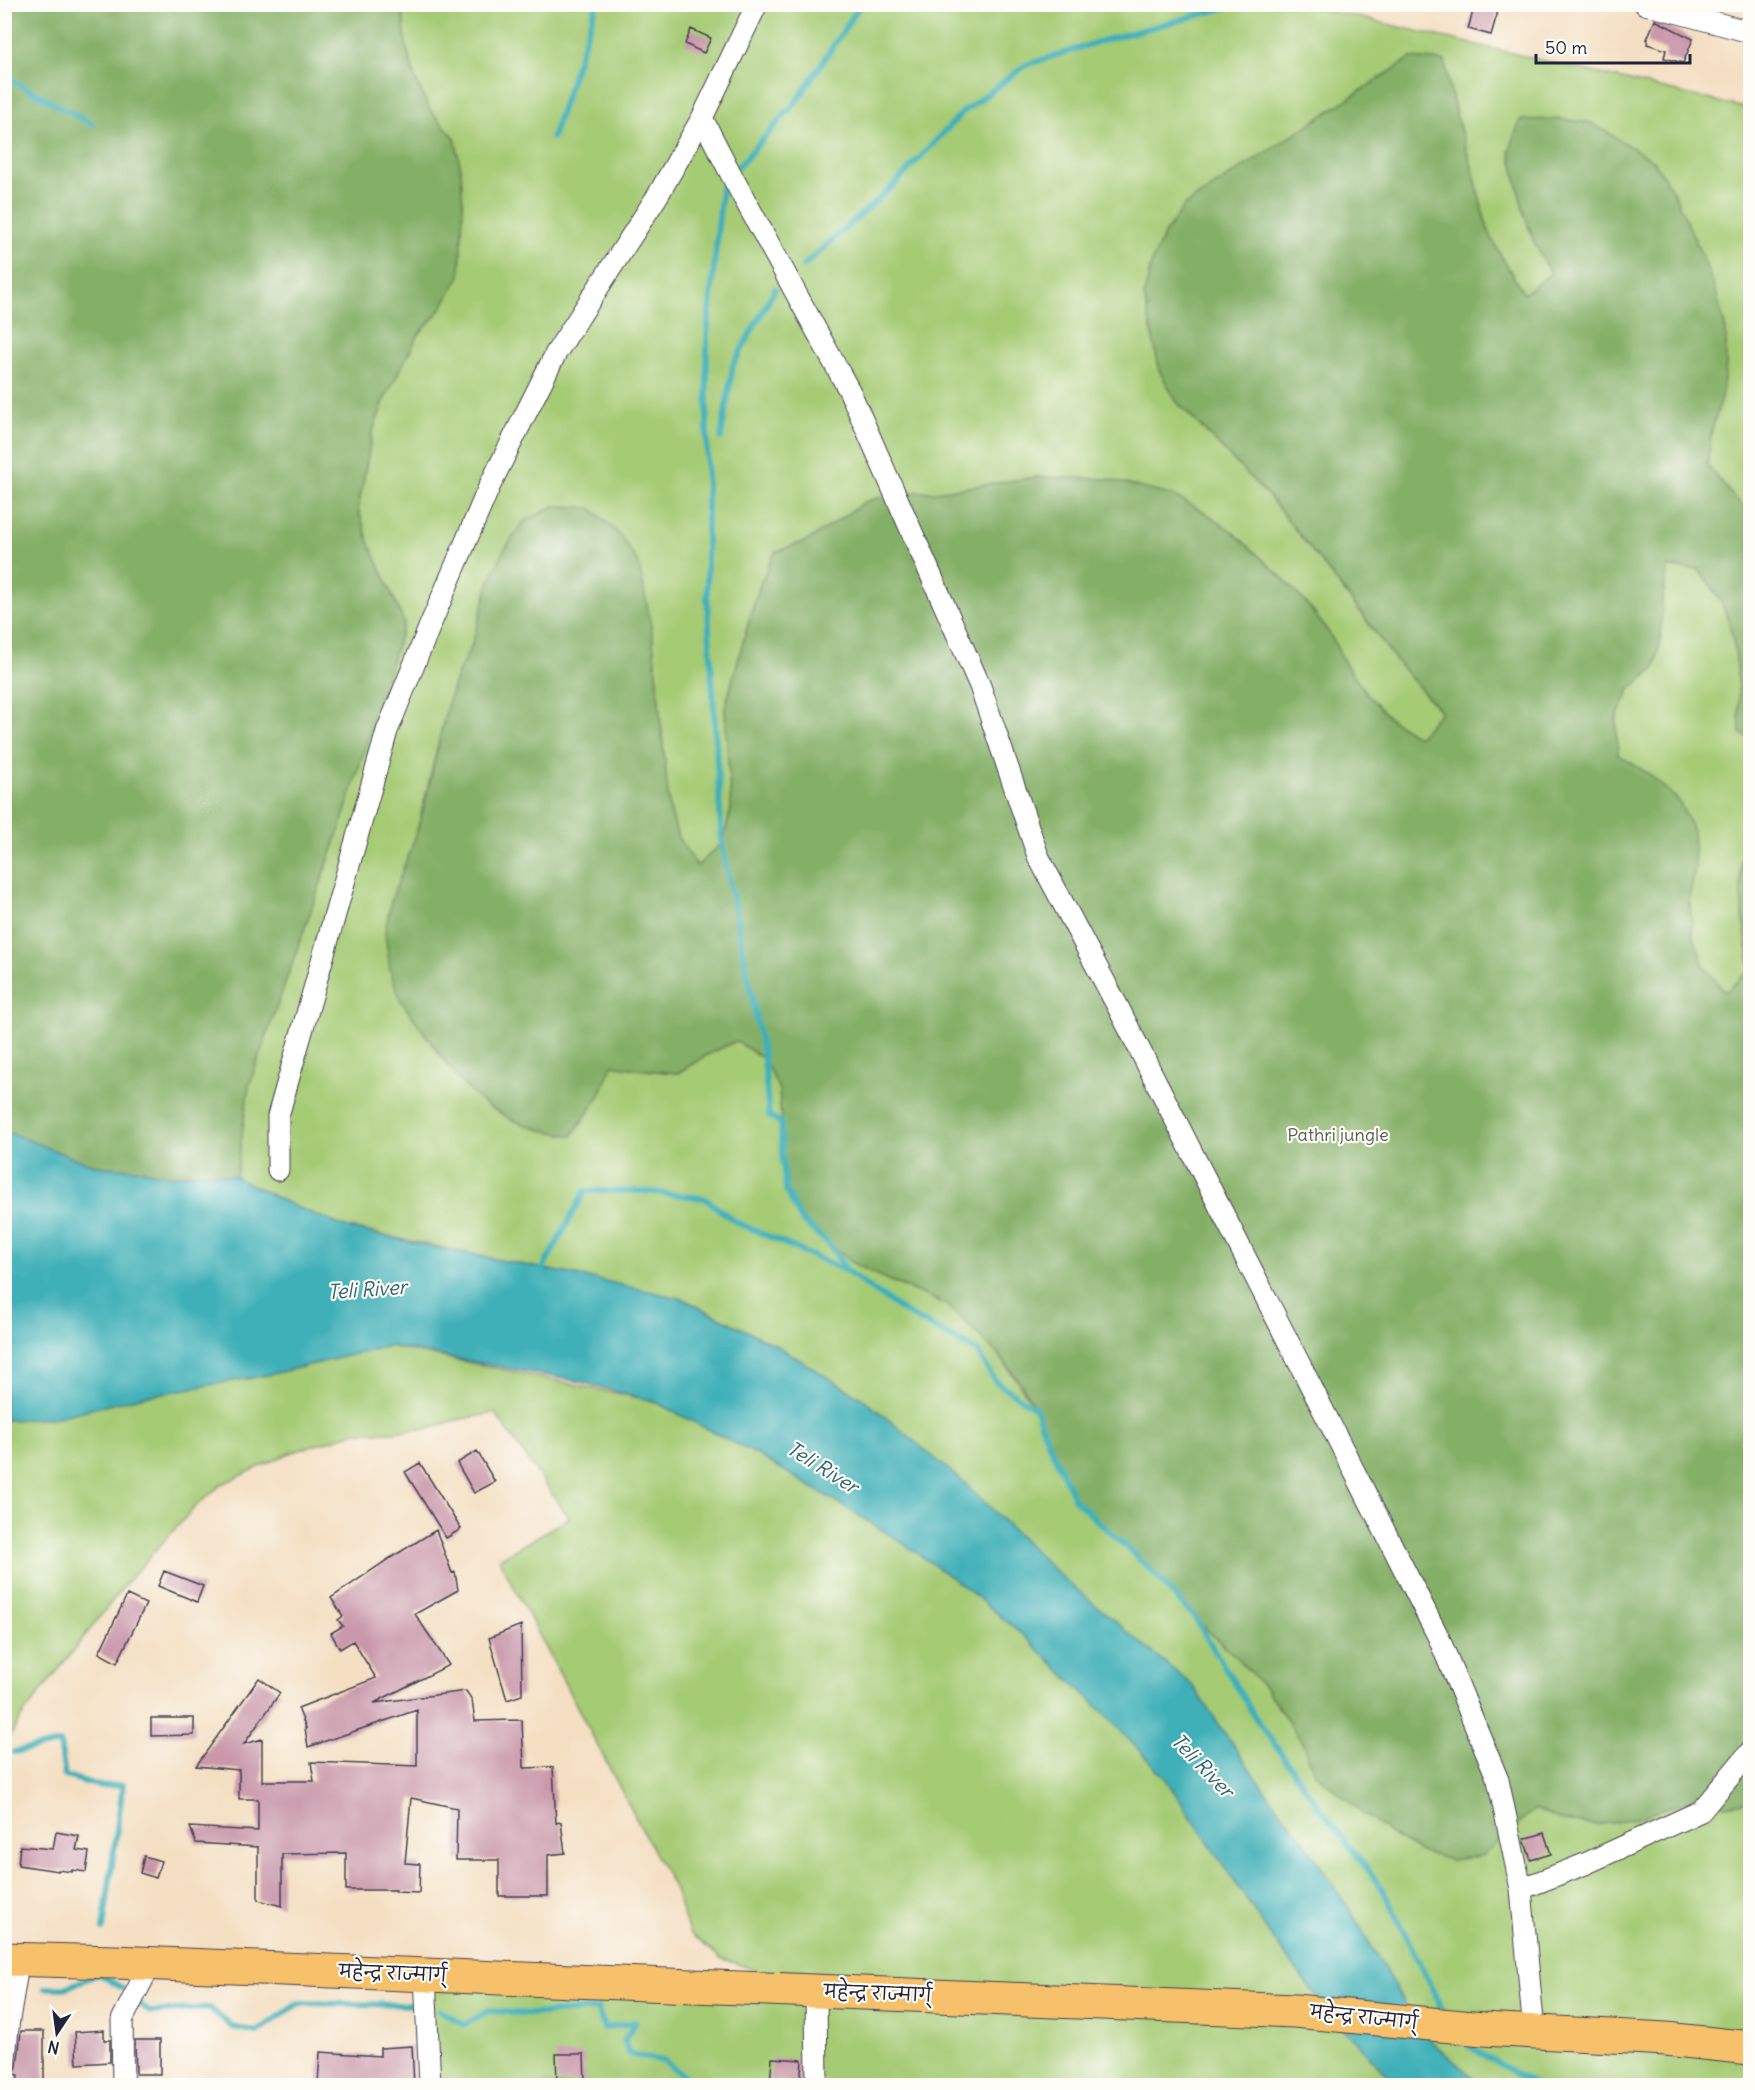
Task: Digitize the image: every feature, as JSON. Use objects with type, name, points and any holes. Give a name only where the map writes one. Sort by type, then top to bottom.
[{"type":"highway","name":"महेन्द्र राज्मार्ग्","points":[[11,1959],[1294,2011],[1483,2029],[1666,2039],[1750,2048]]},
{"type":"street","points":[[278,1170],[278,1116],[387,731],[431,623],[490,485],[556,353],[658,195],[702,118],[757,4]]},
{"type":"street","points":[[1645,4],[1750,32]]},
{"type":"street","points":[[702,118],[850,392],[980,686],[1038,856],[1118,1007],[1438,1636],[1498,1780],[1521,1889],[1534,2033]]},
{"type":"street","points":[[1521,1889],[1586,1864],[1701,1811],[1750,1752]]},
{"type":"street","points":[[4,2066],[9,2019],[11,1959]]},
{"type":"street","points":[[123,2085],[122,2020],[151,1963]]},
{"type":"street","points":[[425,1975],[430,2085]]},
{"type":"street","points":[[816,1991],[817,2085]]},
{"type":"green space","points":[[770,4],[1296,5],[1353,16],[1750,109],[1750,513],[1707,465],[1712,429],[1721,398],[1520,120],[1510,151],[1524,213],[1535,244],[1551,273],[1524,294],[1497,249],[1487,226],[1456,115],[1445,61],[1411,58],[1185,205],[1165,233],[1144,295],[1160,372],[1177,402],[1271,499],[1397,662],[1441,712],[1418,737],[1390,719],[1367,694],[1346,665],[1329,633],[1283,578],[1233,532],[1204,512],[1174,496],[1037,477],[935,492],[894,493],[865,502],[807,541],[775,552],[761,582],[725,708],[731,809],[722,843],[697,866],[678,838],[669,806],[652,631],[490,580],[472,645],[458,673],[448,703],[416,835],[401,1001],[460,1081],[471,1092],[497,1111],[541,1130],[612,1065],[678,1073],[705,1056],[736,1041],[764,1059],[779,1089],[786,1190],[802,1221],[853,1263],[947,1305],[975,1329],[999,1355],[1036,1409],[1047,1440],[1075,1500],[1150,1569],[1266,1689],[1302,1742],[1314,1772],[1365,1815],[1421,1852],[1508,1831],[1535,1809],[1564,1821],[1596,1825],[1630,1820],[1696,1799],[1726,1805],[1750,1801],[1750,2085],[1481,2085],[1421,2032],[1353,1915],[1307,1845],[1258,1781],[1057,1573],[966,1484],[866,1401],[779,1347],[683,1299],[345,1227],[294,1206],[236,1177],[249,1085],[339,831],[404,622],[368,540],[358,508],[372,434],[385,398],[419,334],[441,309],[463,208],[461,171],[455,138],[430,110],[415,78],[406,46],[402,5],[757,5],[756,10]]},
{"type":"green space","points":[[5,5],[402,5],[406,46],[415,78],[430,110],[455,138],[461,171],[463,208],[460,276],[441,309],[419,334],[385,398],[372,434],[358,508],[368,540],[404,622],[339,831],[249,1085],[236,1177],[205,1172],[172,1176],[136,1169],[103,1167],[73,1158],[13,1134],[5,1134]]},
{"type":"green space","name":"Pathri jungle","points":[[1411,58],[1445,61],[1456,115],[1487,226],[1497,249],[1524,294],[1551,273],[1535,244],[1524,213],[1510,151],[1520,120],[1558,119],[1592,123],[1654,161],[1674,193],[1704,260],[1726,330],[1726,366],[1721,398],[1712,429],[1707,465],[1750,513],[1750,738],[1740,733],[1737,665],[1727,615],[1713,588],[1698,569],[1668,567],[1655,668],[1630,689],[1616,719],[1618,755],[1649,774],[1679,801],[1693,831],[1695,867],[1689,899],[1693,935],[1704,966],[1725,992],[1750,970],[1750,1801],[1727,1805],[1696,1799],[1630,1820],[1596,1825],[1564,1821],[1535,1809],[1482,1856],[1451,1860],[1421,1852],[1392,1835],[1314,1772],[1302,1742],[1266,1689],[1150,1569],[1075,1500],[1047,1440],[1036,1409],[1020,1382],[999,1355],[947,1305],[853,1263],[802,1221],[786,1190],[779,1089],[764,1059],[736,1041],[705,1056],[678,1073],[612,1065],[600,1095],[572,1136],[541,1130],[512,1120],[482,1102],[459,1080],[401,1001],[390,970],[385,932],[391,901],[416,835],[425,803],[448,703],[458,673],[472,645],[490,580],[504,550],[523,522],[554,506],[591,508],[620,535],[639,564],[652,631],[669,806],[678,838],[697,866],[723,843],[731,809],[725,708],[761,582],[775,552],[807,541],[865,502],[894,493],[935,492],[1037,477],[1107,479],[1174,496],[1204,512],[1233,532],[1283,579],[1307,604],[1329,633],[1346,665],[1367,694],[1390,719],[1418,737],[1441,712],[1397,662],[1357,607],[1271,499],[1177,402],[1160,372],[1144,295],[1152,261],[1165,233],[1185,205]]},
{"type":"green space","points":[[1668,567],[1698,569],[1720,600],[1727,615],[1735,648],[1740,732],[1750,738],[1750,833],[1744,847],[1740,881],[1750,970],[1725,993],[1704,966],[1693,935],[1689,899],[1695,867],[1649,774],[1618,755],[1616,719],[1630,689],[1655,668]]},
{"type":"green space","points":[[1750,833],[1750,968],[1740,881],[1744,847]]},
{"type":"green space","points":[[389,1346],[653,1401],[756,1454],[837,1502],[903,1543],[966,1588],[1022,1634],[1099,1708],[1165,1778],[1271,1936],[1325,2008],[1396,2085],[430,2085],[425,1975],[813,1990],[720,1958],[689,1932],[674,1887],[499,1559],[569,1518],[495,1413],[428,1428],[393,1432],[357,1432],[290,1453],[222,1484],[195,1507],[127,1582],[22,1716],[5,1746],[4,1420],[53,1418],[145,1396],[268,1375]]},
{"type":"water","name":"Teli River","points":[[4,1134],[13,1134],[73,1158],[103,1167],[136,1169],[172,1176],[205,1172],[236,1177],[294,1206],[345,1227],[683,1299],[779,1347],[866,1401],[966,1484],[1057,1573],[1192,1685],[1258,1781],[1307,1845],[1353,1915],[1421,2032],[1481,2085],[1396,2085],[1325,2008],[1271,1936],[1165,1778],[1099,1708],[1022,1634],[966,1588],[903,1543],[756,1454],[653,1401],[581,1382],[389,1346],[268,1375],[145,1396],[53,1418],[5,1420]]},
{"type":"building","points":[[1475,4],[1500,4],[1491,35],[1468,29]]},
{"type":"building","points":[[1655,20],[1693,39],[1683,63],[1664,58],[1666,50],[1647,44]]},
{"type":"building","points":[[691,29],[711,38],[704,53],[685,44]]},
{"type":"building","points":[[477,1451],[495,1482],[474,1493],[457,1463]]},
{"type":"building","points":[[420,1463],[461,1529],[446,1538],[405,1472]]},
{"type":"building","points":[[436,1530],[452,1573],[455,1572],[458,1590],[415,1614],[449,1665],[374,1703],[466,1691],[472,1700],[475,1721],[522,1720],[524,1768],[553,1767],[556,1823],[561,1822],[565,1853],[548,1855],[548,1896],[499,1896],[499,1860],[456,1860],[457,1808],[411,1798],[405,1863],[420,1864],[419,1893],[396,1892],[396,1890],[346,1890],[346,1853],[282,1854],[282,1906],[258,1900],[258,1847],[196,1843],[190,1827],[258,1831],[258,1799],[239,1799],[239,1770],[196,1766],[259,1678],[280,1693],[244,1744],[262,1739],[262,1781],[314,1781],[311,1762],[417,1766],[417,1710],[308,1747],[306,1728],[298,1708],[376,1678],[353,1641],[340,1649],[331,1633],[343,1626],[338,1620],[343,1616],[331,1598]]},
{"type":"building","points":[[164,1571],[203,1586],[197,1602],[158,1586]]},
{"type":"building","points":[[127,1595],[146,1604],[117,1663],[99,1653]]},
{"type":"building","points":[[521,1625],[522,1695],[507,1700],[489,1638]]},
{"type":"building","points":[[151,1718],[194,1718],[194,1735],[151,1736]]},
{"type":"building","points":[[56,1832],[79,1836],[76,1850],[89,1852],[86,1872],[58,1871],[18,1865],[20,1846],[53,1849]]},
{"type":"building","points":[[1544,1833],[1551,1854],[1531,1860],[1524,1839]]},
{"type":"building","points":[[144,1856],[161,1861],[156,1878],[140,1873]]},
{"type":"building","points":[[104,2030],[104,2040],[110,2040],[110,2062],[77,2064],[75,2032]]},
{"type":"building","points":[[21,2031],[44,2031],[44,2085],[17,2085],[18,2075],[13,2074],[17,2067]]},
{"type":"building","points":[[135,2040],[160,2040],[160,2074],[136,2074]]},
{"type":"building","points":[[412,2046],[414,2085],[318,2085],[320,2052],[380,2056],[380,2048]]},
{"type":"building","points":[[556,2054],[584,2054],[585,2082],[557,2082]]},
{"type":"building","points":[[772,2058],[802,2060],[800,2085],[770,2085]]},
{"type":"waterway","points":[[552,138],[597,4]]},
{"type":"waterway","points":[[739,166],[796,102],[861,4]]},
{"type":"waterway","points":[[803,266],[893,186],[963,112],[1026,65],[1101,41],[1239,4]]},
{"type":"waterway","points":[[4,76],[92,124]]},
{"type":"waterway","points":[[722,188],[707,335],[707,594],[722,843],[764,1059],[769,1116],[781,1122],[786,1190],[802,1221],[828,1243],[849,1273],[906,1313],[977,1351],[995,1381],[1036,1409],[1047,1440],[1075,1500],[1150,1569],[1195,1618],[1255,1717],[1321,1810],[1382,1888],[1445,2015]]},
{"type":"waterway","points":[[721,438],[733,365],[775,289]]},
{"type":"waterway","points":[[540,1274],[585,1191],[642,1191],[704,1198],[736,1222],[849,1272]]},
{"type":"waterway","points":[[14,1752],[60,1743],[65,1776],[100,1786],[123,1785],[103,1929]]},
{"type":"waterway","points":[[45,1988],[65,1988],[99,1974],[122,1988]]},
{"type":"waterway","points":[[141,2005],[150,2012],[210,2008],[232,2027],[257,2032],[299,2003],[409,2005]]},
{"type":"waterway","points":[[440,2010],[464,2025],[488,2011],[533,2014],[598,2009],[604,2028],[636,2022],[624,2041],[629,2054],[664,2061],[694,2084],[693,2086]]},
{"type":"waterway","points":[[1458,2040],[1537,2086]]}]
